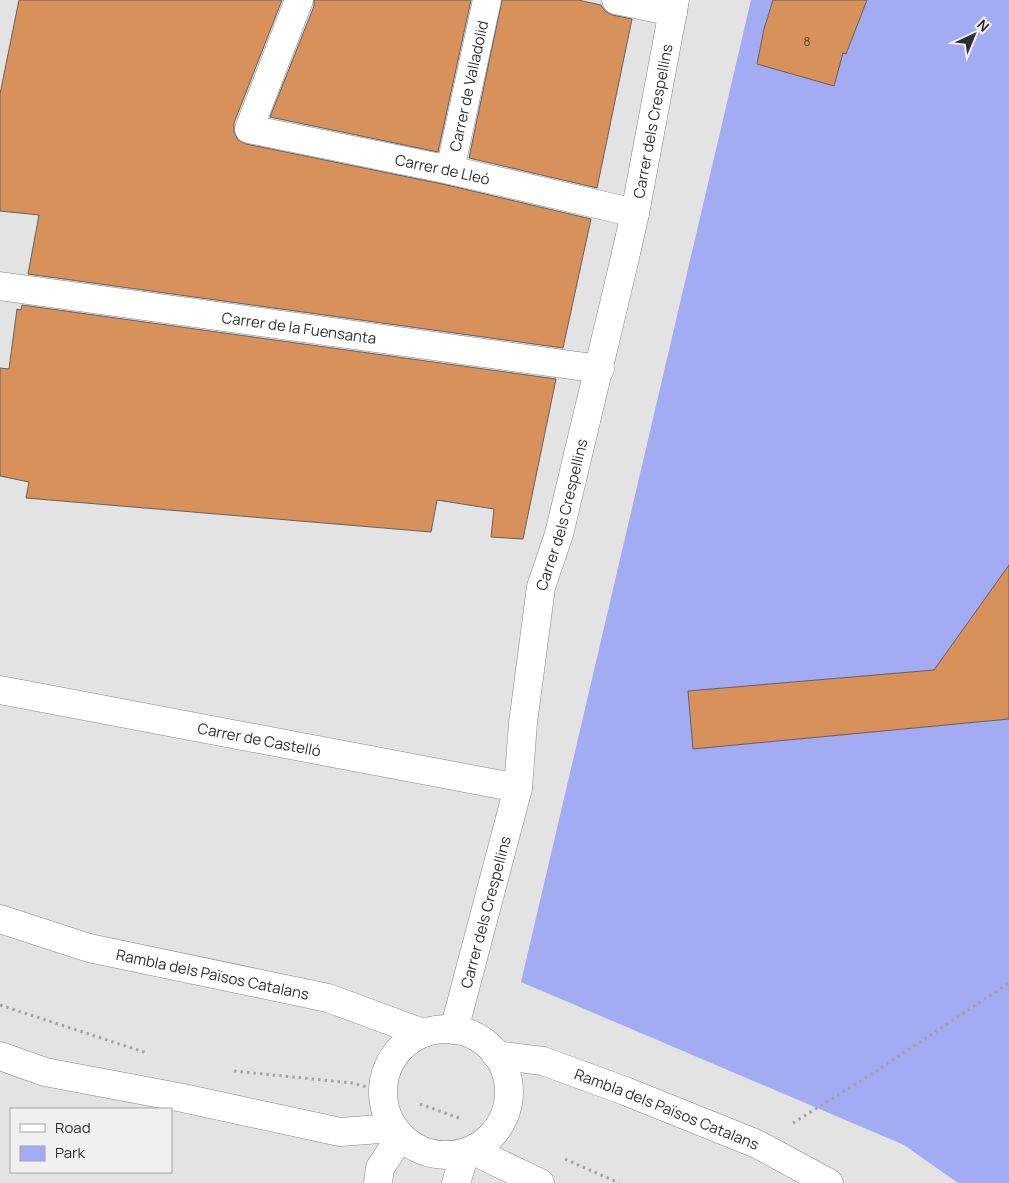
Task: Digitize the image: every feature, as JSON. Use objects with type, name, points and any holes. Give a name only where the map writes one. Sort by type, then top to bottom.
[{"type":"street","name":"Carrer de Lleó","points":[[298,0],[249,129],[450,170],[635,213]]},
{"type":"street","name":"Carrer de Valladolid","points":[[450,170],[487,0]]},
{"type":"street","points":[[616,0],[674,6]]},
{"type":"street","name":"Carrer dels Crespellins","points":[[454,1030],[518,788],[525,713],[541,587],[559,534],[600,369],[635,213],[674,6]]},
{"type":"street","name":"Carrer de la Fuensanta","points":[[0,286],[600,369]]},
{"type":"street","name":"Carrer de Castelló","points":[[0,690],[518,788]]},
{"type":"street","name":"Rambla dels Països Catalans","points":[[0,919],[89,948],[328,998],[424,1033]]},
{"type":"street","points":[[456,1183],[465,1154],[471,1150],[489,1138],[496,1131],[506,1111],[509,1087],[503,1064],[490,1047],[473,1035],[454,1030],[438,1030],[424,1033],[407,1043],[394,1056],[386,1073],[388,1117],[398,1132],[421,1150],[432,1154],[450,1155],[471,1150],[540,1183]]},
{"type":"street","name":"Rambla dels Països Catalans","points":[[496,1055],[543,1061],[625,1091],[757,1144],[829,1183]]},
{"type":"street","points":[[0,1056],[45,1072],[183,1098],[340,1132],[398,1132]]},
{"type":"street","points":[[378,1183],[380,1168],[398,1132]]},
{"type":"path","points":[[757,1144],[867,1077],[1009,983]]},
{"type":"path","points":[[0,1005],[156,1056]]},
{"type":"path","points":[[232,1070],[352,1083],[388,1093]]},
{"type":"path","points":[[412,1102],[496,1131]]},
{"type":"path","points":[[561,1157],[619,1183]]},
{"type":"green space","points":[[751,0],[1009,0],[1009,1183],[958,1183],[904,1145],[521,982]]},
{"type":"building","points":[[19,0],[282,0],[234,123],[234,132],[238,140],[246,144],[447,185],[591,219],[563,348],[28,274],[39,215],[0,211],[0,94]]},
{"type":"building","points":[[314,0],[471,0],[438,152],[270,117],[314,6]]},
{"type":"building","points":[[502,0],[578,0],[601,5],[605,11],[612,15],[632,19],[597,188],[469,158]]},
{"type":"building","points":[[773,0],[867,0],[846,54],[843,53],[834,86],[757,64],[764,29]]},
{"type":"building","points":[[22,305],[556,379],[523,539],[491,537],[494,509],[437,500],[431,532],[26,498],[29,482],[0,476],[0,368],[9,369],[17,309],[21,310]]},
{"type":"building","points":[[1009,565],[1009,719],[693,749],[688,691],[934,670]]}]
